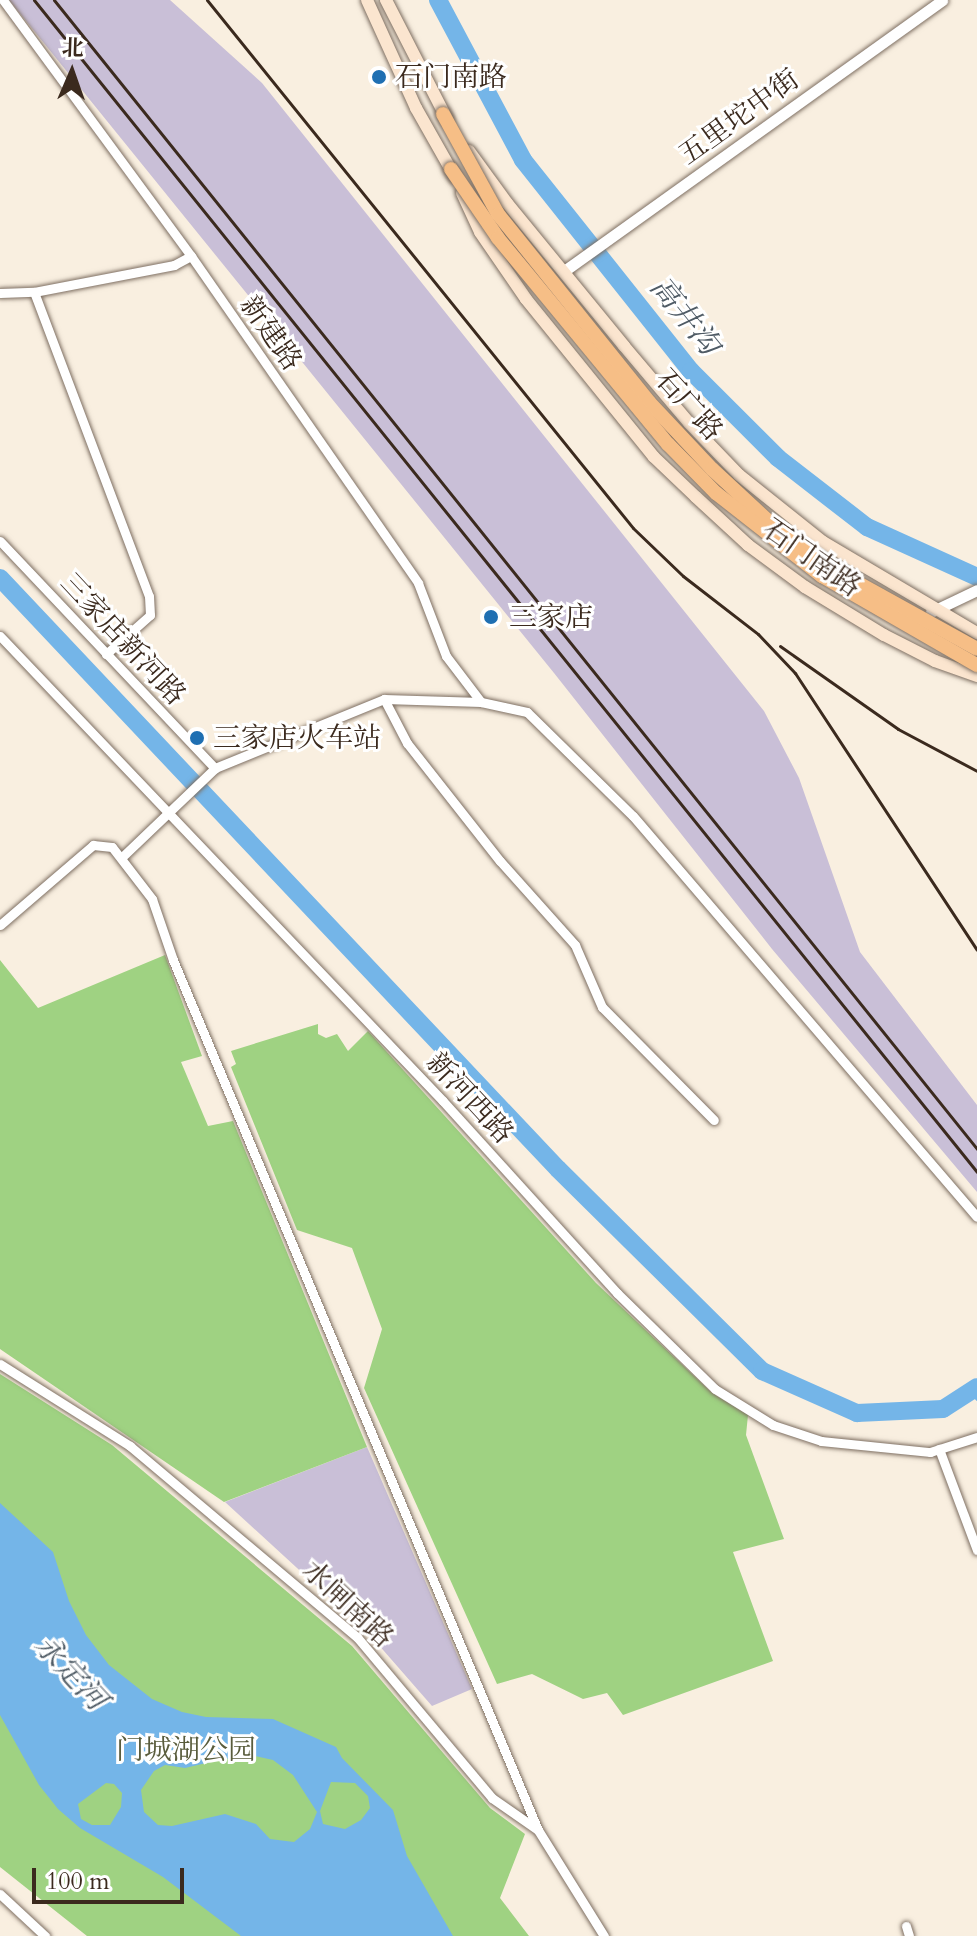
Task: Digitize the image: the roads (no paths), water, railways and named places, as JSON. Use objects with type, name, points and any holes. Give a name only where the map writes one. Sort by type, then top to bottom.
[{"type":"main road","name":"石门南路","points":[[367,0],[416,108],[451,169],[480,232],[501,264],[654,457],[748,545],[805,587],[884,635],[935,661],[977,676]]},
{"type":"main road","name":"石门南路","points":[[386,0],[443,114],[507,203],[689,423],[739,475],[823,542],[977,633]]},
{"type":"main road","name":"石广路","points":[[443,114],[498,214],[649,402],[712,469],[778,530],[849,578],[977,649]]},
{"type":"main road","name":"石广路","points":[[451,169],[498,238],[668,444],[716,493],[822,576],[977,665]]},
{"type":"street","name":"新建路","points":[[3,0],[191,256],[418,583],[446,656],[481,702]]},
{"type":"street","name":"五里坨中街","points":[[564,271],[942,0]]},
{"type":"street","points":[[0,293],[34,292],[174,265],[191,256]]},
{"type":"street","points":[[34,292],[149,596],[150,615],[106,654]]},
{"type":"street","name":"三家店新河路","points":[[0,541],[215,768]]},
{"type":"street","points":[[884,635],[977,590]]},
{"type":"street","name":"新河西路","points":[[0,636],[443,1101],[617,1293],[715,1389],[773,1425],[821,1441],[930,1452],[977,1437]]},
{"type":"street","points":[[384,699],[416,755],[500,861],[575,945],[602,1007],[714,1120]]},
{"type":"street","points":[[122,857],[215,768],[384,699],[481,702],[527,712],[633,816],[977,1217]]},
{"type":"street","points":[[0,925],[93,845],[112,847],[152,899],[173,960],[538,1830]]},
{"type":"street","name":"水闸南路","points":[[0,1364],[130,1446],[357,1637],[492,1798],[538,1830],[604,1936]]},
{"type":"street","points":[[939,1449],[977,1550]]},
{"type":"street","points":[[0,1894],[45,1936]]},
{"type":"water","name":"永定河","points":[[0,1503],[53,1552],[69,1601],[86,1635],[109,1665],[152,1699],[182,1712],[206,1717],[273,1719],[336,1747],[342,1758],[393,1810],[407,1856],[453,1936],[241,1936],[163,1877],[80,1828],[58,1809],[39,1785],[0,1715]],"holes":[[[255,1756],[273,1760],[293,1775],[317,1812],[310,1829],[294,1842],[270,1839],[256,1824],[225,1814],[172,1826],[158,1825],[144,1812],[141,1790],[154,1771],[165,1765],[185,1768],[223,1759]],[[331,1782],[355,1783],[368,1796],[370,1808],[361,1820],[345,1829],[323,1824],[320,1811]],[[106,1783],[114,1784],[122,1793],[121,1807],[110,1825],[92,1825],[81,1819],[78,1804]]]},
{"type":"waterway","name":"高井沟","points":[[438,0],[523,160],[691,371],[778,458],[867,527],[977,577]]},
{"type":"waterway","points":[[0,578],[558,1169],[762,1371],[857,1413],[943,1409],[977,1387]]},
{"type":"waterway","points":[[970,1392],[977,1399]]},
{"type":"railway","points":[[34,0],[977,1172]]},
{"type":"railway","points":[[54,0],[977,1149]]},
{"type":"railway","points":[[207,0],[633,528],[683,576],[758,634],[795,673],[977,950]]},
{"type":"railway","points":[[780,646],[898,729],[977,771]]},
{"type":"place","name":"石门南路","points":[[379,77]]},
{"type":"place","name":"三家店","points":[[491,617]]},
{"type":"place","name":"三家店火车站","points":[[197,738]]},
{"type":"park label","name":"门城湖公园","points":[[186,1750]]}]
